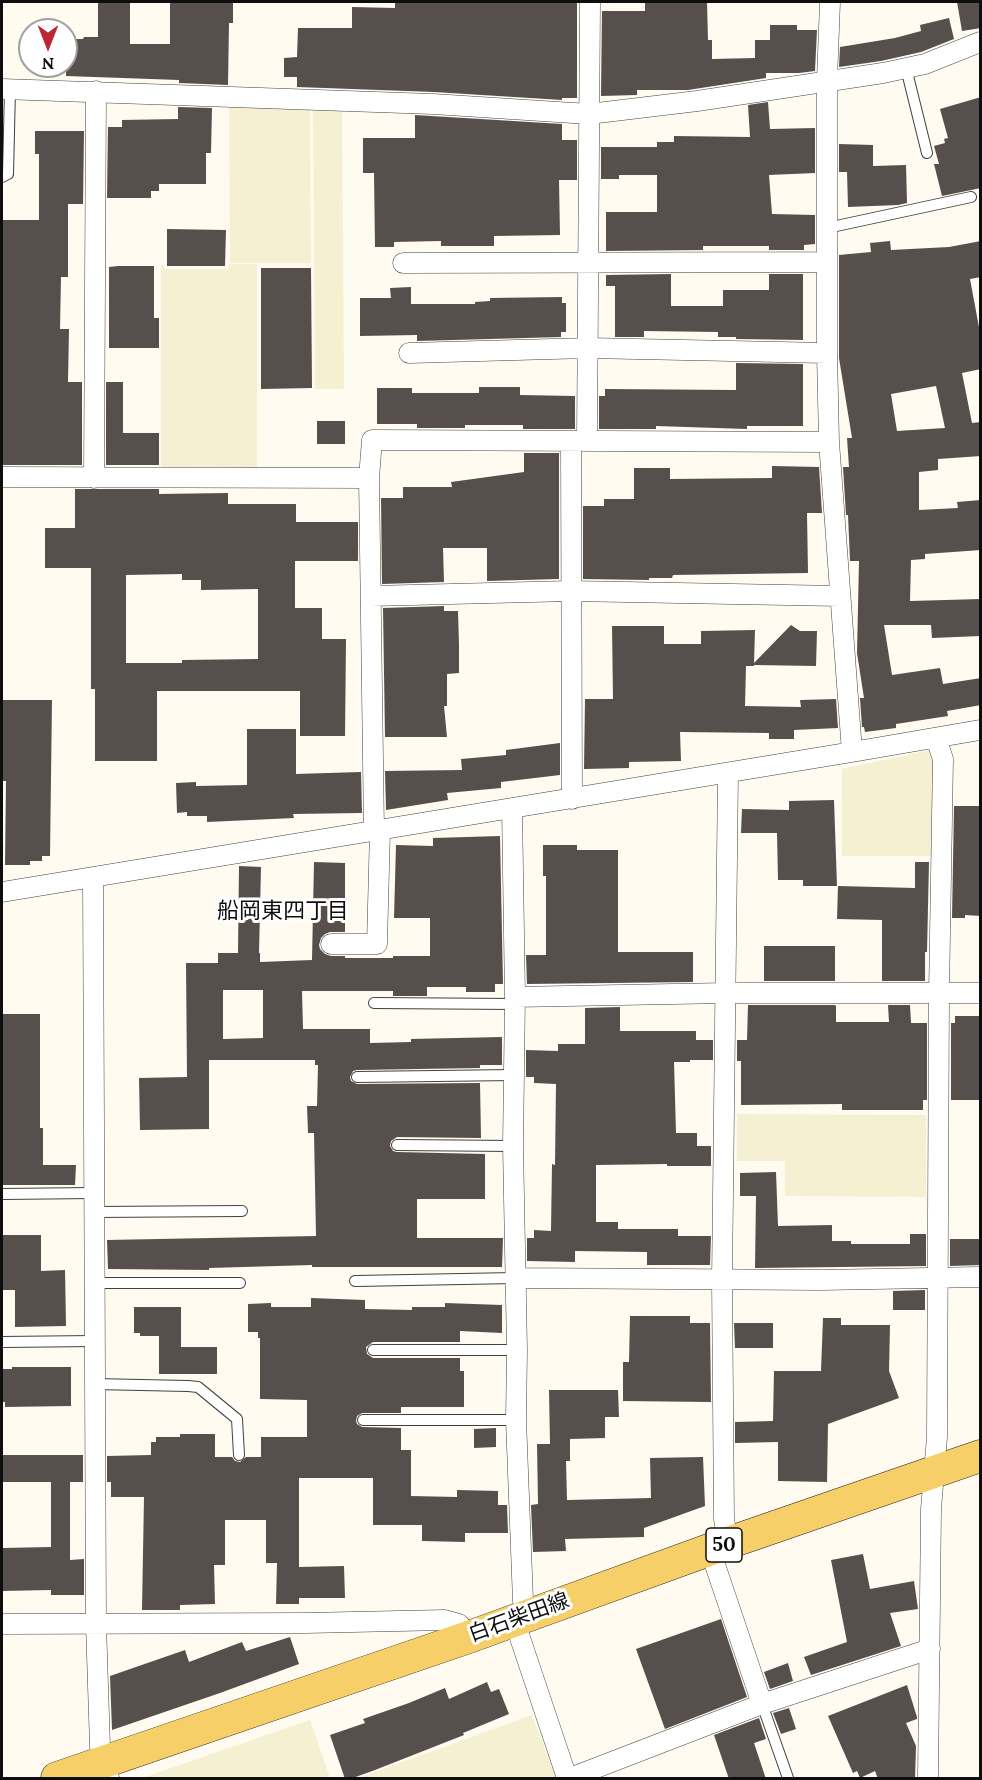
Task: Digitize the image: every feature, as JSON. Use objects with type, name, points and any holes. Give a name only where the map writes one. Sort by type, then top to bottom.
[{"type":"main road","name":"白石柴田線","points":[[57,1779],[106,1770],[521,1618],[981,1456]]},
{"type":"street","points":[[572,798],[571,591],[579,441],[588,348],[590,2]]},
{"type":"street","points":[[830,2],[827,81],[829,442],[852,752]]},
{"type":"street","points":[[6,89],[433,104],[589,114],[697,101],[883,73],[925,64],[981,42]]},
{"type":"street","points":[[94,478],[96,92]]},
{"type":"street","points":[[403,263],[827,262]]},
{"type":"street","points":[[409,353],[588,348],[827,353]]},
{"type":"street","points":[[331,944],[377,944],[377,831],[369,478],[372,440],[829,442]]},
{"type":"street","points":[[2,477],[369,478]]},
{"type":"street","points":[[371,596],[571,591],[840,596]]},
{"type":"street","points":[[2,892],[981,730]]},
{"type":"street","points":[[928,1779],[931,1509],[937,1437],[939,993],[943,759],[936,738]]},
{"type":"street","points":[[728,773],[722,1280],[724,1519],[719,1547],[762,1704]]},
{"type":"street","points":[[512,808],[516,1420],[523,1601],[521,1618],[568,1779],[762,1704],[930,1649]]},
{"type":"street","points":[[93,877],[96,1624],[100,1747],[106,1770]]},
{"type":"street","points":[[515,1000],[726,993],[981,993]]},
{"type":"street","points":[[515,1278],[822,1280],[981,1277]]},
{"type":"street","points":[[2,1624],[445,1620],[459,1624],[469,1637]]},
{"type":"lane","points":[[906,68],[927,153]]},
{"type":"lane","points":[[2,177],[8,174],[6,89]]},
{"type":"lane","points":[[827,228],[971,197]]},
{"type":"lane","points":[[374,1004],[515,1000]]},
{"type":"lane","points":[[357,1077],[514,1075]]},
{"type":"lane","points":[[397,1145],[513,1146]]},
{"type":"lane","points":[[2,1194],[93,1203],[242,1211]]},
{"type":"lane","points":[[355,1281],[515,1278]]},
{"type":"lane","points":[[95,1283],[240,1283]]},
{"type":"lane","points":[[2,1342],[94,1341]]},
{"type":"lane","points":[[373,1350],[517,1350]]},
{"type":"lane","points":[[94,1384],[198,1387],[237,1419],[239,1455]]},
{"type":"lane","points":[[363,1420],[516,1420]]},
{"type":"lane","points":[[762,1704],[788,1779]]},
{"type":"shaded area","points":[[229,103],[310,103],[311,263],[230,263]]},
{"type":"shaded area","points":[[342,108],[344,389],[315,389],[313,109]]},
{"type":"shaded area","points":[[229,264],[257,264],[257,470],[161,470],[161,265],[164,265],[164,269],[228,269]]},
{"type":"shaded area","points":[[930,750],[936,762],[935,856],[842,856],[842,769]]},
{"type":"shaded area","points":[[737,1114],[926,1115],[926,1197],[785,1196],[785,1161],[737,1161]]},
{"type":"shaded area","points":[[532,1715],[556,1778],[358,1778]]},
{"type":"shaded area","points":[[310,1720],[330,1778],[142,1778]]},
{"type":"building","points":[[98,2],[130,2],[130,44],[170,44],[170,2],[233,2],[233,23],[229,23],[228,85],[179,83],[179,80],[78,76],[78,39],[98,37]]},
{"type":"building","points":[[395,2],[577,2],[577,98],[562,98],[562,100],[297,87],[297,77],[284,77],[284,58],[297,57],[298,28],[352,28],[352,7],[395,8]]},
{"type":"building","points":[[645,2],[707,2],[708,40],[712,40],[712,59],[755,58],[755,40],[770,40],[770,25],[797,25],[797,30],[817,30],[815,71],[766,73],[766,78],[688,90],[637,90],[637,95],[601,96],[602,11],[645,11]]},
{"type":"building","points":[[957,2],[981,2],[981,28],[962,31]]},
{"type":"building","points":[[949,18],[954,39],[921,52],[839,67],[840,47],[895,38],[921,31],[920,25]]},
{"type":"building","points":[[981,97],[981,188],[942,196],[934,164],[939,164],[934,146],[945,143],[944,139],[948,138],[940,109]]},
{"type":"building","points":[[768,102],[770,129],[815,128],[815,173],[769,175],[772,214],[815,215],[815,244],[804,245],[804,250],[769,250],[769,246],[703,246],[703,250],[606,251],[606,212],[657,212],[657,175],[619,175],[619,179],[601,179],[601,147],[657,147],[657,142],[674,142],[674,136],[750,137],[748,105]]},
{"type":"building","points":[[178,107],[212,108],[211,153],[206,153],[206,184],[159,184],[159,191],[151,191],[151,198],[107,198],[108,127],[122,127],[122,120],[178,119]]},
{"type":"building","points":[[415,115],[562,124],[562,140],[577,140],[577,180],[559,180],[560,235],[494,236],[494,246],[441,246],[441,241],[394,242],[394,247],[375,247],[374,173],[363,173],[363,138],[415,138]]},
{"type":"building","points":[[35,131],[84,131],[83,204],[68,204],[68,277],[61,277],[60,329],[69,329],[68,382],[82,382],[82,465],[2,465],[2,220],[39,220],[39,154],[35,154]]},
{"type":"building","points":[[839,144],[873,145],[873,166],[906,165],[907,203],[848,207],[847,172],[839,172]]},
{"type":"building","points":[[167,229],[226,230],[225,266],[167,266]]},
{"type":"building","points":[[890,241],[891,250],[949,247],[981,241],[981,277],[970,279],[981,338],[981,369],[962,373],[972,423],[981,422],[981,456],[938,459],[938,470],[919,472],[919,510],[958,508],[957,502],[981,500],[981,550],[925,554],[925,559],[911,560],[910,601],[981,599],[981,636],[932,638],[931,625],[884,625],[892,675],[940,668],[943,684],[981,678],[981,705],[947,711],[948,716],[896,724],[896,728],[865,732],[862,727],[860,698],[864,698],[857,653],[859,561],[850,561],[843,467],[849,467],[847,438],[852,438],[839,358],[839,255],[871,252],[870,243]],"holes":[[[936,386],[945,428],[897,431],[891,394]]]},
{"type":"building","points":[[154,266],[154,318],[159,318],[159,348],[109,348],[109,267]]},
{"type":"building","points":[[261,268],[311,268],[312,388],[261,389]]},
{"type":"building","points":[[671,274],[671,306],[723,306],[723,290],[769,290],[769,274],[803,274],[803,340],[736,339],[736,337],[718,337],[718,332],[644,331],[644,337],[615,337],[615,286],[606,286],[606,275]]},
{"type":"building","points":[[411,287],[411,304],[475,304],[475,302],[490,301],[490,298],[562,297],[562,303],[566,303],[566,332],[561,332],[561,337],[417,341],[417,335],[360,336],[360,298],[391,298],[390,288]]},
{"type":"building","points":[[736,363],[803,364],[803,426],[747,426],[747,429],[656,426],[656,429],[599,429],[599,396],[605,396],[605,389],[736,390]]},
{"type":"building","points":[[106,382],[123,382],[123,433],[159,433],[159,465],[106,465]]},
{"type":"building","points":[[479,387],[520,387],[520,395],[575,396],[575,429],[523,429],[523,425],[417,428],[417,424],[377,424],[377,388],[412,388],[412,393],[479,393]]},
{"type":"building","points":[[317,421],[345,421],[345,444],[317,444]]},
{"type":"building","points":[[524,453],[559,453],[559,579],[487,581],[487,548],[443,548],[444,582],[382,584],[381,498],[403,498],[403,487],[452,487],[451,482],[524,472]]},
{"type":"building","points":[[772,466],[819,467],[822,513],[807,513],[808,573],[673,575],[672,578],[649,578],[649,580],[583,579],[583,506],[604,506],[604,499],[634,499],[634,468],[670,468],[670,479],[772,478]]},
{"type":"building","points":[[75,489],[159,489],[159,494],[228,493],[228,504],[296,504],[296,522],[358,522],[358,561],[295,561],[295,608],[322,608],[322,639],[346,639],[345,736],[300,736],[300,691],[157,691],[157,761],[95,761],[95,689],[91,689],[91,568],[45,568],[45,528],[75,528]],"holes":[[[182,574],[182,580],[201,580],[201,590],[258,589],[258,659],[126,663],[126,575]]]},
{"type":"building","points":[[444,606],[444,611],[458,611],[459,644],[459,673],[447,674],[447,706],[444,706],[447,737],[385,737],[383,608]]},
{"type":"building","points":[[791,625],[800,631],[817,631],[816,666],[746,666],[745,706],[801,707],[800,700],[836,699],[838,728],[794,730],[794,739],[769,739],[769,733],[680,732],[681,761],[629,762],[629,768],[584,769],[585,699],[613,699],[612,626],[664,626],[664,644],[701,644],[701,631],[755,630],[754,663]]},
{"type":"building","points":[[2,700],[52,700],[50,856],[42,856],[42,861],[30,861],[30,865],[5,865],[6,781],[2,781]]},
{"type":"building","points":[[247,729],[296,729],[296,774],[361,772],[362,813],[293,814],[294,818],[207,822],[207,816],[187,816],[187,812],[177,813],[176,783],[196,782],[196,786],[247,785]]},
{"type":"building","points":[[560,743],[560,775],[501,782],[501,788],[447,793],[448,800],[386,810],[385,771],[462,770],[461,759],[506,755],[506,750]]},
{"type":"building","points":[[834,800],[837,886],[803,886],[803,880],[778,880],[777,833],[741,833],[742,809],[789,810],[789,801]]},
{"type":"building","points":[[954,806],[981,806],[981,916],[965,915],[965,918],[952,918]]},
{"type":"building","points":[[500,836],[503,984],[495,984],[495,992],[466,992],[466,987],[427,987],[427,996],[393,996],[393,991],[302,991],[303,1029],[370,1029],[370,1043],[411,1042],[411,1039],[502,1037],[502,1065],[480,1065],[480,1068],[357,1070],[353,1071],[350,1077],[351,1081],[357,1084],[480,1083],[481,1138],[397,1137],[391,1141],[390,1146],[393,1151],[397,1152],[485,1154],[485,1199],[417,1199],[417,1238],[503,1238],[502,1267],[312,1267],[312,1265],[209,1268],[209,1270],[108,1269],[107,1240],[316,1236],[314,1133],[308,1133],[307,1106],[317,1106],[318,1065],[315,1065],[315,1060],[209,1060],[209,1129],[140,1130],[139,1078],[187,1077],[186,963],[218,963],[218,953],[238,953],[239,866],[261,867],[260,962],[312,960],[314,862],[345,863],[345,932],[330,932],[321,938],[320,949],[325,954],[345,956],[345,958],[430,956],[430,918],[394,918],[396,845],[433,846],[433,838]],"holes":[[[223,990],[263,990],[263,1038],[223,1039]]]},
{"type":"building","points":[[543,845],[577,845],[577,850],[618,850],[618,952],[693,952],[693,982],[527,984],[526,955],[546,955],[546,876],[543,876]]},
{"type":"building","points":[[915,862],[929,862],[925,981],[882,981],[882,920],[837,919],[838,886],[915,888]]},
{"type":"building","points":[[764,946],[835,946],[835,981],[764,981]]},
{"type":"building","points":[[748,1005],[835,1005],[836,1022],[889,1022],[888,1005],[910,1005],[911,1023],[927,1023],[927,1100],[923,1100],[923,1110],[842,1110],[842,1104],[741,1105],[741,1061],[737,1061],[737,1040],[747,1040]]},
{"type":"building","points":[[620,1007],[620,1031],[696,1031],[696,1040],[713,1040],[713,1060],[674,1062],[676,1133],[697,1133],[697,1146],[711,1146],[711,1166],[596,1165],[596,1222],[618,1222],[618,1229],[678,1229],[678,1236],[711,1236],[710,1265],[647,1265],[647,1252],[575,1251],[575,1262],[527,1261],[527,1238],[534,1238],[534,1230],[551,1231],[556,1084],[534,1083],[534,1077],[526,1077],[526,1050],[558,1051],[558,1044],[585,1044],[585,1008]]},
{"type":"building","points":[[2,1014],[40,1014],[40,1128],[43,1128],[43,1165],[76,1165],[75,1185],[2,1185]]},
{"type":"building","points":[[955,1016],[981,1016],[981,1100],[951,1100],[951,1023],[955,1023]]},
{"type":"building","points":[[776,1172],[778,1226],[832,1225],[832,1241],[851,1241],[851,1244],[910,1244],[910,1234],[926,1234],[926,1266],[755,1268],[756,1196],[740,1196],[740,1173]]},
{"type":"building","points":[[2,1235],[41,1235],[41,1271],[65,1270],[66,1326],[15,1327],[15,1290],[2,1290]]},
{"type":"building","points":[[950,1239],[981,1239],[981,1265],[950,1266]]},
{"type":"building","points":[[925,1290],[925,1310],[893,1310],[893,1291]]},
{"type":"building","points":[[311,1298],[365,1300],[365,1309],[412,1310],[412,1307],[445,1307],[445,1303],[502,1305],[502,1333],[460,1331],[460,1342],[373,1342],[366,1347],[367,1354],[373,1358],[460,1358],[460,1371],[464,1371],[464,1407],[401,1407],[401,1413],[362,1413],[357,1416],[356,1421],[362,1427],[401,1428],[401,1450],[411,1450],[411,1496],[457,1497],[457,1490],[498,1491],[498,1505],[507,1505],[508,1533],[465,1533],[465,1542],[422,1541],[422,1525],[373,1525],[373,1478],[299,1478],[299,1567],[344,1566],[345,1598],[299,1598],[299,1604],[276,1604],[277,1563],[266,1563],[266,1520],[225,1520],[225,1565],[214,1565],[215,1604],[180,1605],[180,1610],[142,1610],[144,1497],[111,1497],[111,1482],[107,1482],[107,1456],[151,1455],[151,1442],[156,1442],[156,1437],[215,1434],[215,1457],[232,1457],[235,1461],[240,1462],[246,1457],[261,1457],[261,1437],[307,1437],[307,1400],[260,1399],[260,1338],[258,1338],[258,1332],[248,1332],[248,1304],[271,1303],[271,1307],[311,1307]]},
{"type":"building","points":[[134,1307],[181,1307],[181,1347],[217,1347],[217,1374],[159,1374],[159,1336],[140,1336],[140,1333],[134,1333]]},
{"type":"building","points":[[630,1316],[690,1316],[690,1323],[710,1323],[711,1402],[623,1401],[623,1362],[629,1362]]},
{"type":"building","points":[[823,1318],[841,1318],[841,1325],[890,1325],[889,1371],[899,1398],[828,1424],[827,1482],[778,1481],[778,1442],[735,1443],[735,1422],[773,1421],[774,1371],[821,1371]]},
{"type":"building","points":[[734,1323],[773,1323],[773,1348],[735,1348]]},
{"type":"building","points":[[12,1367],[71,1367],[71,1406],[5,1407],[5,1402],[2,1402],[2,1369],[12,1369]]},
{"type":"building","points":[[549,1390],[618,1390],[619,1417],[605,1417],[605,1438],[570,1439],[570,1461],[566,1461],[567,1500],[651,1498],[650,1458],[703,1457],[705,1506],[644,1528],[644,1537],[565,1539],[566,1551],[533,1552],[531,1505],[538,1504],[537,1444],[550,1444]]},
{"type":"building","points":[[496,1428],[496,1447],[474,1448],[474,1429]]},
{"type":"building","points":[[2,1455],[83,1455],[83,1482],[70,1482],[70,1560],[84,1559],[84,1595],[51,1595],[51,1590],[2,1591],[2,1548],[51,1547],[51,1482],[2,1482]]},
{"type":"building","points":[[863,1554],[870,1589],[914,1581],[918,1609],[890,1613],[901,1646],[811,1675],[804,1657],[847,1642],[831,1560]]},
{"type":"building","points":[[721,1619],[747,1697],[665,1729],[636,1649]]},
{"type":"building","points":[[290,1637],[299,1664],[112,1730],[110,1676],[185,1650],[189,1662],[242,1642],[246,1651]]},
{"type":"building","points":[[788,1663],[793,1681],[770,1689],[764,1672]]},
{"type":"building","points":[[487,1682],[491,1692],[499,1689],[509,1714],[463,1733],[464,1735],[375,1770],[345,1779],[330,1735],[365,1723],[363,1719],[445,1688],[449,1699]]},
{"type":"building","points":[[907,1685],[917,1717],[906,1723],[916,1746],[915,1779],[878,1779],[875,1771],[860,1778],[857,1771],[853,1773],[828,1716]]},
{"type":"building","points":[[789,1708],[796,1729],[781,1734],[773,1713]]},
{"type":"building","points":[[759,1718],[766,1739],[754,1743],[766,1779],[729,1779],[714,1735]]},
{"type":"district","name":"船岡東四丁目","points":[[283,912]]}]
